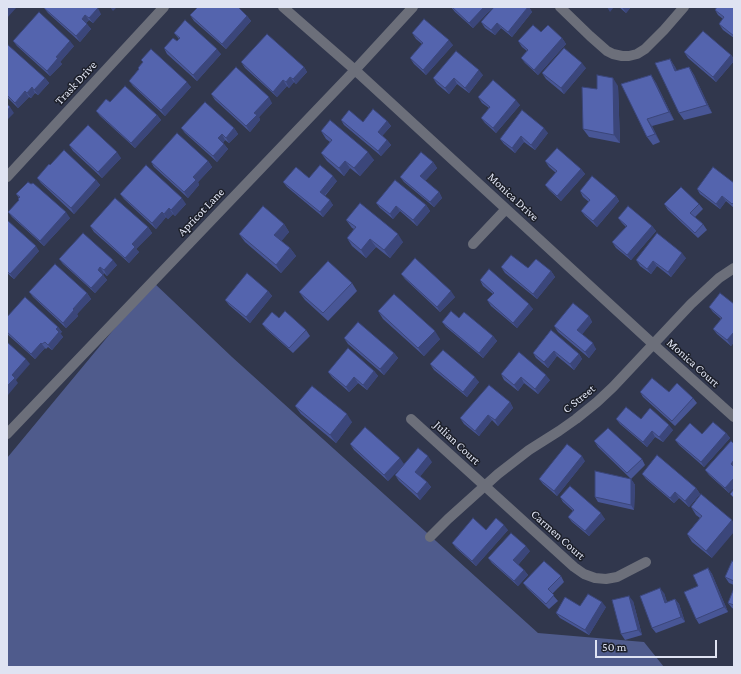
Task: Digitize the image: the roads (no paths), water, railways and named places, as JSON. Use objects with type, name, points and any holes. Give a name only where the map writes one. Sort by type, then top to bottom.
[{"type":"street","name":"Trask Drive","points":[[7,177],[164,7]]},
{"type":"street","name":"Monica Drive","points":[[283,7],[355,70],[653,344]]},
{"type":"street","name":"Apricot Lane","points":[[7,434],[355,70],[413,7]]},
{"type":"street","points":[[560,7],[607,51],[622,56],[637,54],[645,49],[684,7]]},
{"type":"street","points":[[473,244],[506,209]]},
{"type":"street","name":"C Street","points":[[430,537],[498,474],[597,402],[691,304],[719,278],[734,268]]},
{"type":"street","name":"Monica Court","points":[[653,344],[734,417]]},
{"type":"street","name":"Julian Court","points":[[411,419],[484,486]]},
{"type":"street","name":"Carmen Court","points":[[484,486],[574,568],[584,574],[596,578],[606,579],[617,577],[646,562]]}]
